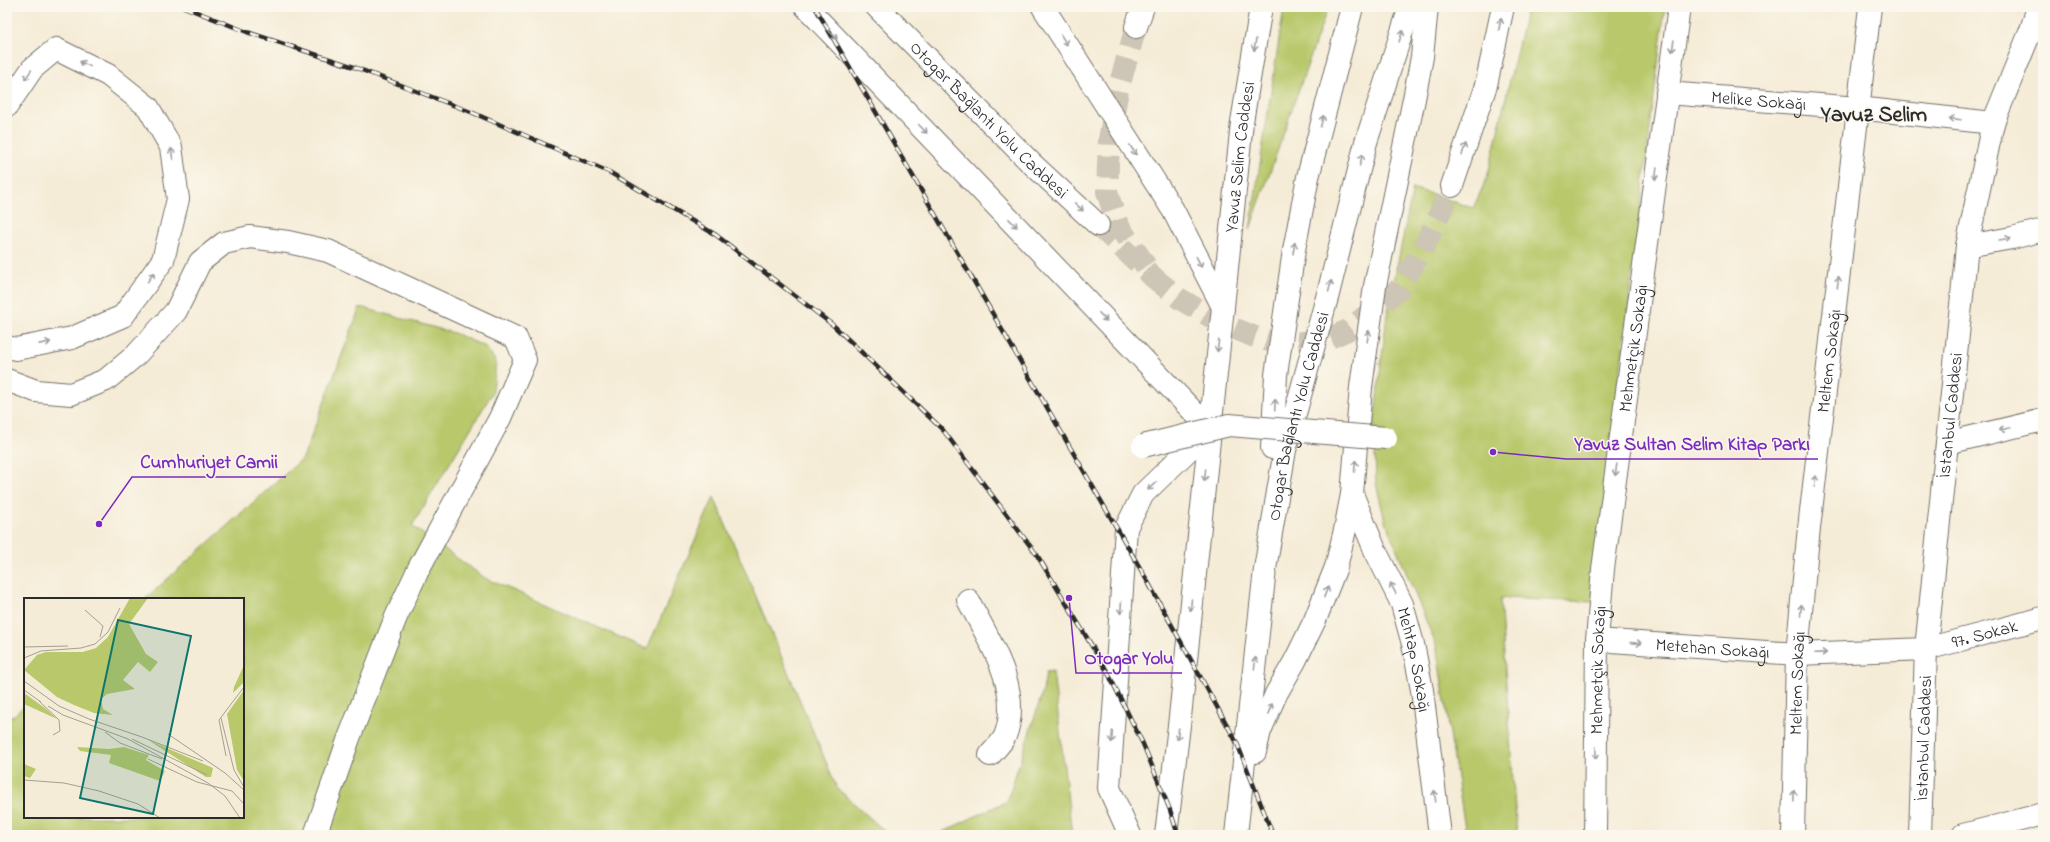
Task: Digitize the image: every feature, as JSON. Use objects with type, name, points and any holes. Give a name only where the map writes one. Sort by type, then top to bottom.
[{"type":"main road","points":[[806,7],[1210,429],[1143,494],[1126,528],[1109,788],[1130,835]]},
{"type":"main road","points":[[1043,7],[1172,210],[1223,307]]},
{"type":"main road","name":"Yavuz Selim Caddesi","points":[[1166,835],[1180,717],[1242,122],[1261,7]]},
{"type":"main road","points":[[1265,569],[1276,375],[1294,250],[1308,177],[1352,7]]},
{"type":"main road","name":"Otogar Bağlantı Yolu Caddesi","points":[[1236,835],[1265,569],[1285,450],[1328,294],[1366,142],[1410,7]]},
{"type":"main road","points":[[1239,813],[1260,731],[1276,694],[1295,661],[1315,620],[1336,568],[1352,494],[1361,386],[1375,286],[1414,100],[1422,57],[1427,7]]},
{"type":"main road","points":[[1452,186],[1486,85],[1503,7]]},
{"type":"main road","name":"Mehmetçik Sokağı","points":[[1595,835],[1597,640],[1603,569],[1679,7]]},
{"type":"main road","name":"Meltem Sokağı","points":[[1793,835],[1797,654],[1808,537],[1870,7]]},
{"type":"main road","name":"İstanbul Caddesi","points":[[1920,835],[1926,649],[1967,246],[1993,123],[2037,29],[2038,7]]},
{"type":"main road","name":"Otogar Bağlantı Yolu Caddesi","points":[[878,8],[1030,162],[1098,225]]},
{"type":"main road","points":[[7,106],[32,69],[56,49],[108,75],[148,107],[171,147],[178,199],[163,260],[123,316],[72,338],[16,349],[7,347]]},
{"type":"main road","name":"Melike Sokağı","points":[[1667,93],[1858,108],[1993,123]]},
{"type":"main road","points":[[1967,246],[2012,238],[2043,230]]},
{"type":"main road","points":[[7,380],[36,391],[71,394],[106,380],[136,355],[176,311],[200,262],[224,242],[250,237],[288,242],[328,252],[516,338],[524,360],[500,418],[419,568],[396,617],[349,738],[315,835]]},
{"type":"main road","points":[[1947,444],[2043,420]]},
{"type":"main road","points":[[1143,446],[1228,425],[1386,438]]},
{"type":"main road","name":"Mehtap Sokağı","points":[[1352,494],[1375,550],[1402,604],[1413,644],[1422,690],[1440,835]]},
{"type":"main road","points":[[968,600],[998,658],[1011,702],[1005,737],[990,755]]},
{"type":"main road","name":"97. Sokak","points":[[1926,649],[2043,618]]},
{"type":"main road","name":"Metehan Sokağı","points":[[1597,640],[1797,654],[1926,649]]},
{"type":"main road","points":[[1963,835],[2043,814]]},
{"type":"green space","points":[[1284,7],[1328,7],[1250,229]]},
{"type":"green space","points":[[1527,7],[1665,7],[1592,602],[1500,598],[1517,835],[1466,835],[1436,645],[1385,521],[1376,484],[1374,421],[1387,315],[1413,188],[1473,208],[1487,178]]},
{"type":"green space","points":[[360,307],[454,333],[486,347],[496,362],[493,392],[412,526],[485,578],[647,649],[714,497],[837,788],[889,835],[7,835],[7,714],[12,717],[24,706],[24,818],[244,818],[244,598],[146,598],[303,458]]},
{"type":"green space","points":[[1053,671],[1072,835],[936,835],[1007,801],[1043,691],[1046,672]]},
{"type":"tunnel","points":[[1136,27],[1118,90],[1109,140],[1107,192],[1118,225],[1154,278],[1180,299],[1221,323],[1255,337],[1280,344],[1325,340],[1348,330],[1399,289],[1426,243],[1452,186]]},
{"type":"tunnel","points":[[1098,225],[1154,278]]},
{"type":"railway","points":[[184,7],[247,32],[354,67],[471,112],[609,172],[716,235],[834,326],[943,430],[1037,555],[1107,671],[1143,744],[1170,810],[1178,835]]},
{"type":"railway","points":[[815,7],[1144,575],[1237,743],[1273,835]]},
{"type":"place","name":"Yavuz Sultan Selim Kitap Parkı","points":[[1493,452]]},
{"type":"place","name":"Cumhuriyet Camii","points":[[99,524]]},
{"type":"place","name":"Otogar Yolu","points":[[1069,598]]},
{"type":"district","name":"Yavuz Selim","points":[[1874,113]]}]
